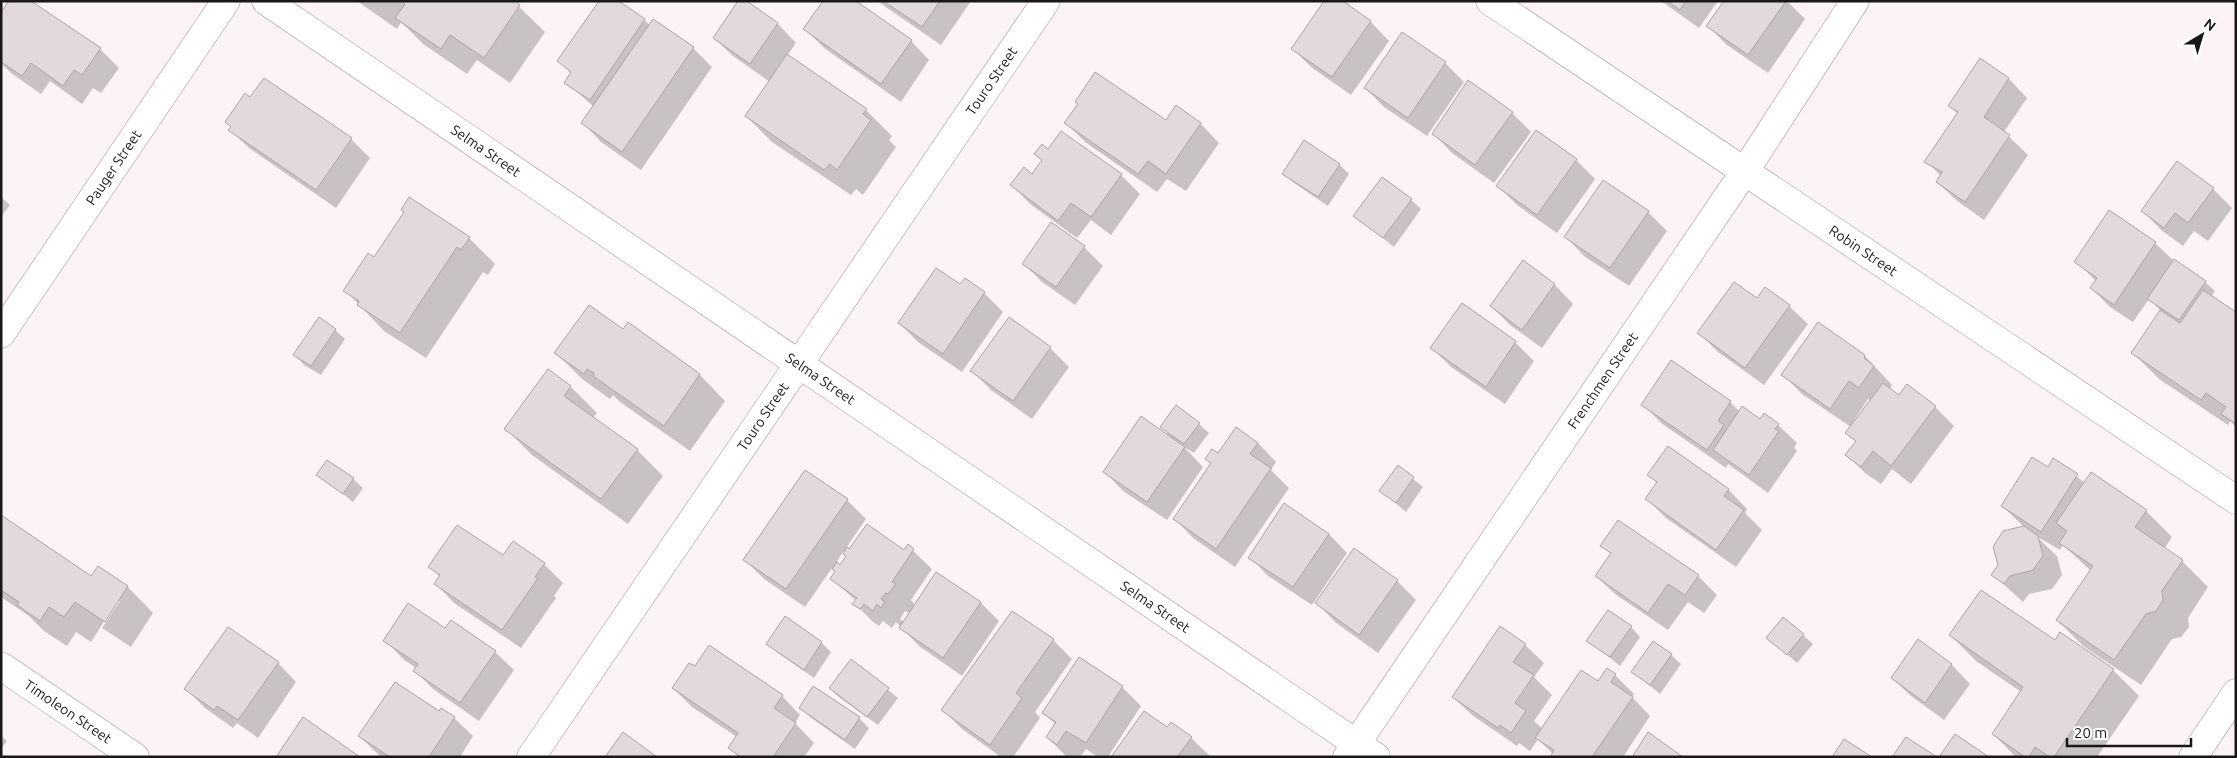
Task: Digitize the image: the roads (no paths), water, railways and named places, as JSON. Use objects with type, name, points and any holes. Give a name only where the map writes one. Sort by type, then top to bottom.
[{"type":"street","name":"Pauger Street","points":[[1,334],[226,1]]},
{"type":"street","name":"Selma Street","points":[[266,1],[1360,752]]},
{"type":"street","name":"Touro Street","points":[[531,757],[1046,1]]},
{"type":"street","name":"Robin Street","points":[[1490,1],[2236,500]]},
{"type":"street","name":"Frenchmen Street","points":[[1360,752],[1746,171],[1855,1]]},
{"type":"street","name":"Timoleon Street","points":[[1,666],[135,757]]},
{"type":"street","points":[[2193,757],[2236,693]]}]
